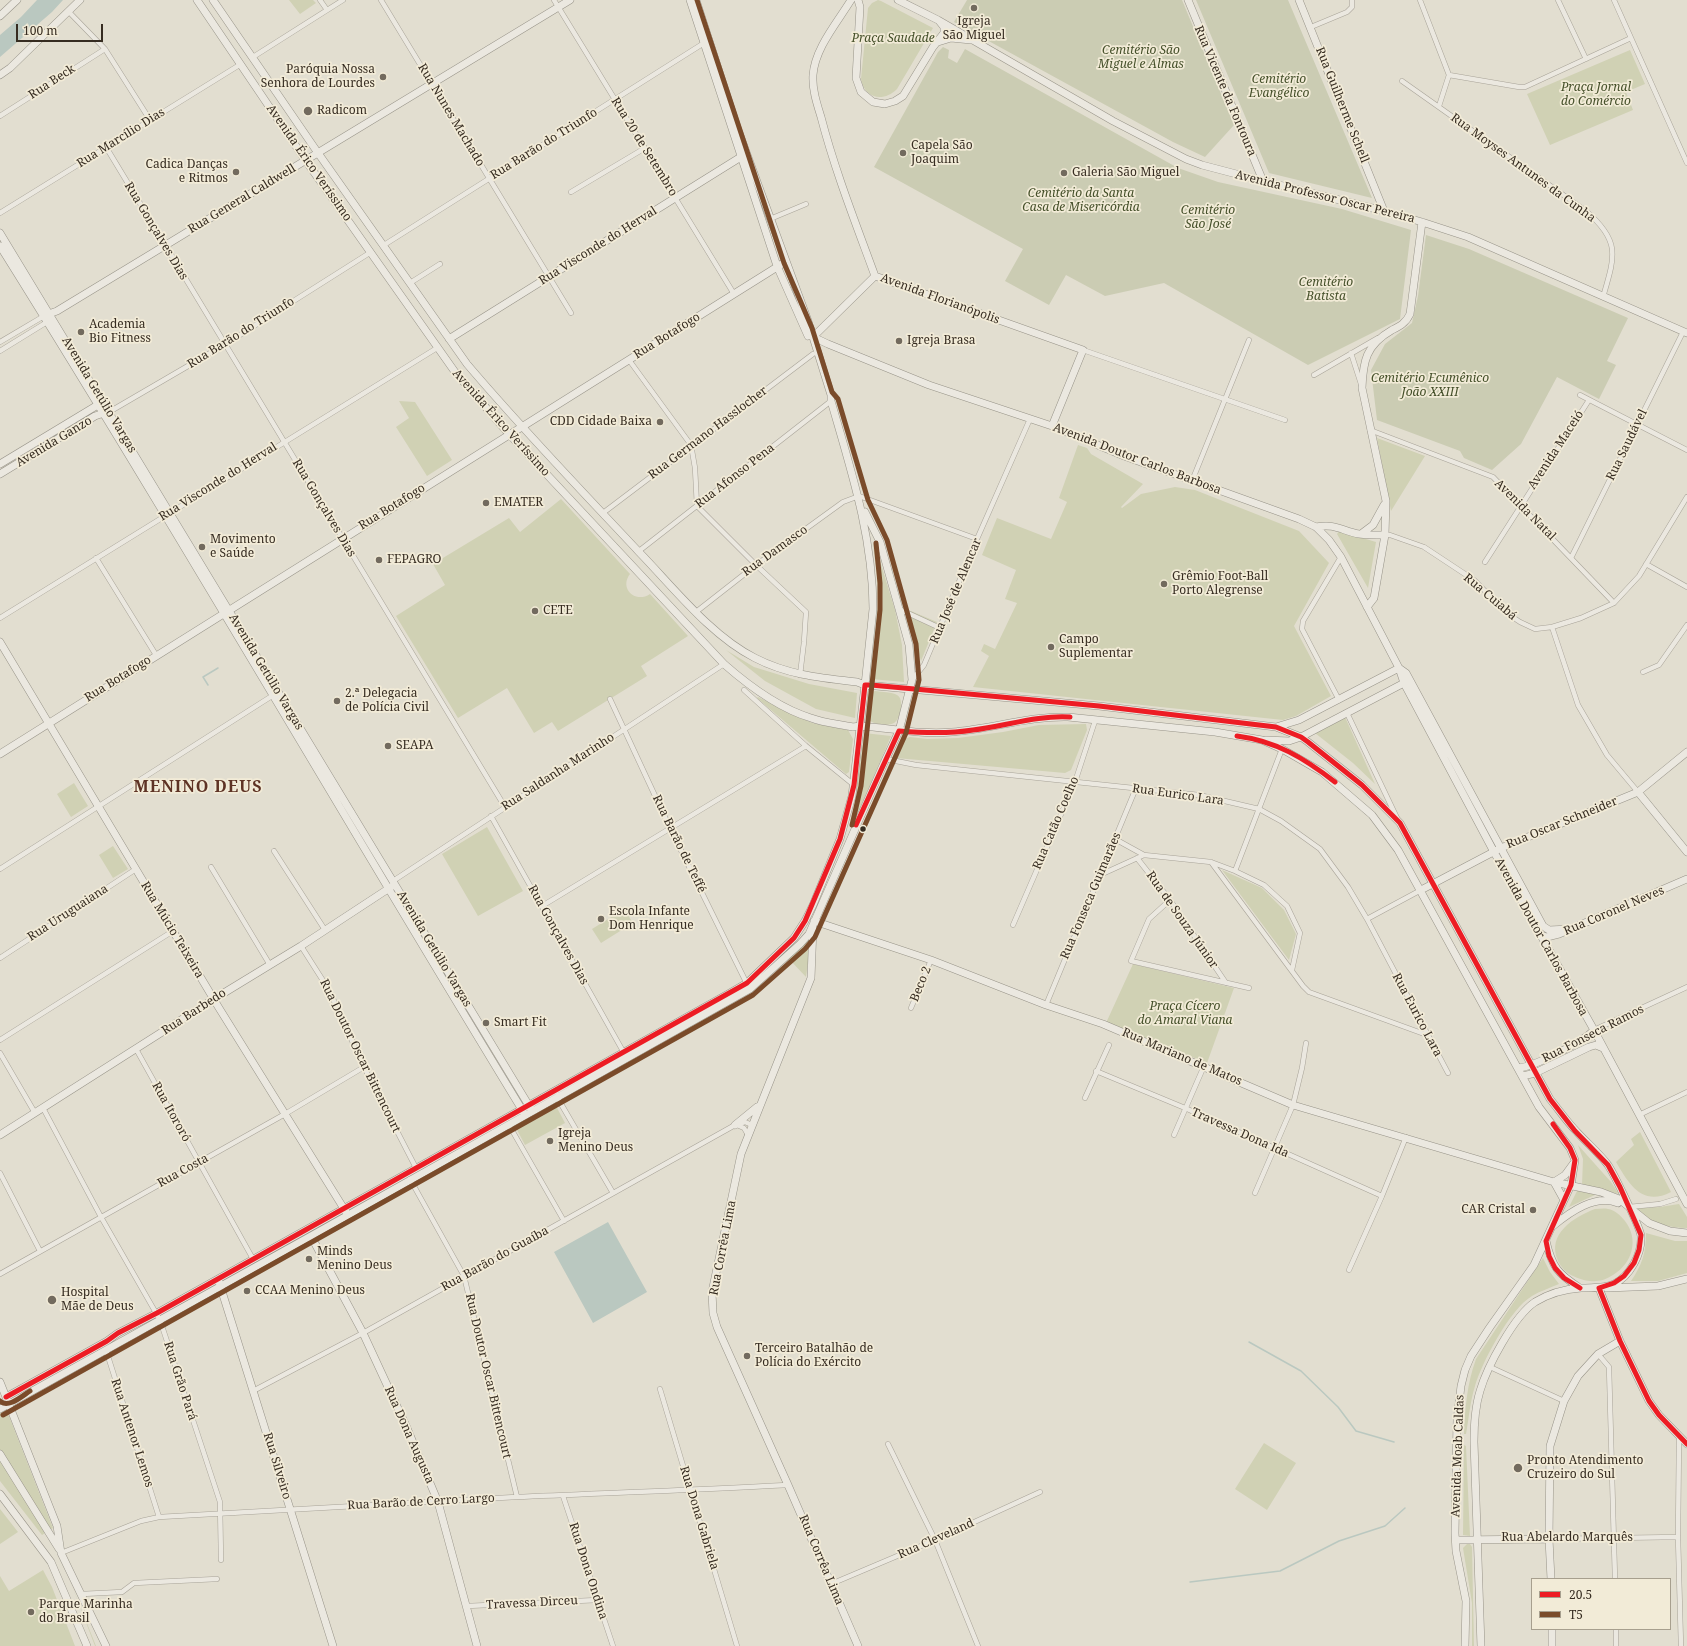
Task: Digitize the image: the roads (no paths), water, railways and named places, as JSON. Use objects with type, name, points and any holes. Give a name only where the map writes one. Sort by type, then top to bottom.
[{"type":"main road","points":[[0,16],[16,0]]},
{"type":"main road","points":[[0,75],[10,68],[80,0]]},
{"type":"main road","name":"Avenida Érico Veríssimo","points":[[197,0],[306,161],[455,372],[509,434],[748,690],[810,718],[853,727],[860,726],[899,731],[933,733],[951,732],[981,729],[1047,716],[1215,732],[1262,740]]},
{"type":"main road","name":"Avenida Érico Veríssimo","points":[[213,0],[318,153],[467,364],[521,426],[603,514],[696,612],[724,637],[755,658],[800,675],[857,682],[865,685],[1099,706],[1276,727]]},
{"type":"main road","name":"Rua General Caldwell","points":[[50,316],[570,0]]},
{"type":"main road","points":[[690,0],[744,155],[770,219],[813,337],[831,395],[831,401],[860,500],[880,542],[909,645],[912,680]]},
{"type":"main road","points":[[696,0],[777,266],[806,331],[826,396],[831,401]]},
{"type":"main road","name":"Avenida Florianópolis","points":[[852,0],[824,44],[815,64],[813,76],[814,87],[828,146],[875,276],[1082,350]]},
{"type":"main road","points":[[864,0],[859,3],[856,78],[861,92],[873,102],[885,104],[895,101],[903,96],[933,47],[944,33],[944,27],[938,20]]},
{"type":"main road","name":"Avenida Professor Oscar Pereira","points":[[898,0],[974,40],[1113,121],[1186,159],[1202,165],[1384,211],[1468,237],[1685,333]]},
{"type":"main road","name":"Rua Vicente da Fontoura","points":[[1188,0],[1263,181]]},
{"type":"main road","name":"Rua Guilherme Schell","points":[[1299,0],[1384,211]]},
{"type":"main road","name":"Avenida Professor Oscar Pereira","points":[[938,42],[951,38],[974,40]]},
{"type":"main road","name":"Rua Visconde do Herval","points":[[449,339],[744,155]]},
{"type":"main road","points":[[1367,607],[1374,598],[1385,535],[1386,501],[1362,388],[1363,373],[1367,354],[1379,338],[1404,323],[1410,314],[1422,222]]},
{"type":"main road","name":"Avenida Getúlio Vargas","points":[[0,233],[100,403],[274,691],[388,889],[524,1113]]},
{"type":"main road","name":"Avenida Getúlio Vargas","points":[[0,246],[50,316]]},
{"type":"main road","name":"Rua Botafogo","points":[[0,754],[521,426],[785,262]]},
{"type":"main road","points":[[813,337],[875,276]]},
{"type":"main road","name":"Avenida Doutor Carlos Barbosa","points":[[806,331],[813,337],[828,344],[929,385],[1052,426],[1124,456],[1274,509],[1316,527],[1329,540],[1341,557],[1399,668],[1404,683],[1494,852],[1594,1030],[1639,1115],[1685,1196],[1687,1204]]},
{"type":"main road","points":[[1052,426],[1082,350]]},
{"type":"main road","name":"Avenida Ganzo","points":[[0,464],[100,403]]},
{"type":"main road","name":"Avenida Ganzo","points":[[0,474],[96,416],[106,413]]},
{"type":"main road","points":[[9,459],[14,466]]},
{"type":"main road","name":"Rua José de Alencar","points":[[0,1409],[7,1400],[118,1333],[344,1209],[509,1125],[531,1108],[566,1085],[748,986],[794,938],[813,905],[843,830],[854,786],[873,609],[873,584],[869,546],[860,500]]},
{"type":"main road","points":[[1360,534],[1373,525],[1386,501]]},
{"type":"main road","points":[[1316,527],[1327,524],[1338,526],[1360,534],[1385,535]]},
{"type":"main road","name":"Rua Múcio Teixeira","points":[[0,642],[214,999],[348,1216]]},
{"type":"main road","points":[[1276,727],[1299,720],[1399,668]]},
{"type":"main road","name":"Avenida Doutor Carlos Barbosa","points":[[1399,668],[1406,673],[1410,679],[1543,926],[1549,930],[1570,929]]},
{"type":"main road","name":"Rua José de Alencar","points":[[531,1108],[557,1097],[683,1027],[748,986],[800,944],[809,934],[899,731],[912,680]]},
{"type":"main road","points":[[1262,740],[1289,741],[1300,737],[1404,683]]},
{"type":"main road","name":"Avenida Getúlio Vargas","points":[[274,691],[393,881],[531,1108]]},
{"type":"main road","name":"Avenida Moab Caldas","points":[[1276,727],[1300,737],[1362,785],[1400,823],[1550,1099],[1575,1131],[1608,1165],[1620,1187],[1641,1235],[1639,1250],[1634,1263],[1624,1276],[1614,1283],[1599,1288],[1580,1288],[1558,1292],[1535,1302],[1520,1315],[1509,1330],[1480,1390],[1475,1415],[1474,1442],[1476,1539],[1481,1646]]},
{"type":"main road","points":[[1262,740],[1282,749],[1322,772],[1372,815],[1398,850],[1519,1068],[1539,1107],[1570,1148],[1575,1160],[1570,1171],[1554,1182],[1564,1200]]},
{"type":"main road","name":"Rua Oscar Schneider","points":[[1421,890],[1501,848],[1638,792],[1687,752]]},
{"type":"main road","points":[[1638,792],[1687,852]]},
{"type":"main road","name":"Rua Coronel Neves","points":[[1540,935],[1547,937],[1559,934],[1687,879]]},
{"type":"main road","points":[[388,889],[392,886],[393,881]]},
{"type":"main road","name":"Rua Barbedo","points":[[0,1135],[214,999],[302,946],[388,889]]},
{"type":"main road","name":"Rua Corrêa Lima","points":[[813,905],[814,920],[811,978],[741,1154],[712,1292],[713,1313],[717,1327],[788,1484],[858,1646]]},
{"type":"main road","name":"Rua Mariano de Matos","points":[[814,920],[931,960],[1046,1005],[1104,1024],[1293,1105],[1406,1137],[1554,1182],[1601,1192],[1619,1199],[1629,1207]]},
{"type":"main road","points":[[683,1027],[698,1012]]},
{"type":"main road","name":"Rua Fonseca Ramos","points":[[1519,1068],[1532,1065],[1584,1039],[1594,1030]]},
{"type":"main road","name":"Rua Fonseca Ramos","points":[[1523,1076],[1535,1073],[1589,1047],[1596,1045],[1603,1048]]},
{"type":"main road","points":[[615,1065],[624,1053],[637,1053]]},
{"type":"main road","points":[[735,1125],[755,1110],[762,1100]]},
{"type":"main road","name":"Rua José de Alencar","points":[[7,1400],[106,1350],[221,1287],[348,1216],[409,1176],[416,1168],[524,1113]]},
{"type":"main road","name":"Avenida Moab Caldas","points":[[1465,1646],[1466,1601],[1456,1540],[1457,1420],[1461,1386],[1465,1370],[1471,1356],[1532,1268],[1546,1241],[1571,1185],[1575,1160]]},
{"type":"main road","points":[[1552,1227],[1576,1210],[1595,1202],[1611,1200],[1629,1207],[1649,1223],[1670,1231],[1687,1233]]},
{"type":"main road","name":"Rua Dona Augusta","points":[[311,1236],[363,1333],[407,1428],[438,1502],[478,1646]]},
{"type":"main road","points":[[1546,1241],[1549,1256],[1555,1268],[1564,1278],[1580,1288]]},
{"type":"main road","name":"Rua Silveiro","points":[[218,1278],[333,1646]]},
{"type":"main road","points":[[1687,1279],[1658,1286],[1599,1288],[1620,1341],[1649,1401],[1679,1438],[1687,1444]]},
{"type":"main road","points":[[1551,1578],[1549,1539],[1550,1446],[1564,1400],[1578,1376],[1598,1354],[1620,1341]]},
{"type":"main road","points":[[0,1382],[57,1526],[61,1553]]},
{"type":"main road","points":[[0,1391],[7,1400]]},
{"type":"main road","points":[[0,1454],[61,1553],[106,1646]]},
{"type":"main road","points":[[0,1494],[51,1562],[87,1646]]},
{"type":"main road","name":"Rua Abelardo Marquês","points":[[1456,1540],[1549,1539]]},
{"type":"main road","points":[[1552,1630],[1552,1646]]},
{"type":"street","points":[[320,0],[327,10]]},
{"type":"street","points":[[253,57],[343,0]]},
{"type":"street","name":"Rua Nunes Machado","points":[[381,0],[571,313]]},
{"type":"street","name":"Rua 20 de Setembro","points":[[554,0],[734,294]]},
{"type":"street","points":[[1311,27],[1347,12],[1352,7],[1352,0]]},
{"type":"street","points":[[1420,0],[1450,75],[1439,106]]},
{"type":"street","points":[[1558,0],[1586,59]]},
{"type":"street","points":[[1614,0],[1687,163]]},
{"type":"street","points":[[69,12],[105,49],[150,120]]},
{"type":"street","points":[[1450,75],[1515,87],[1525,87],[1631,38]]},
{"type":"street","name":"Rua Barão do Triunfo","points":[[384,245],[704,43]]},
{"type":"street","name":"Rua Beck","points":[[0,116],[105,49]]},
{"type":"street","name":"Rua Marcílio Dias","points":[[0,213],[241,64]]},
{"type":"street","name":"Rua Moyses Antunes da Cunha","points":[[1402,81],[1597,220],[1611,239],[1613,263],[1603,297]]},
{"type":"street","name":"Rua Gonçalves Dias","points":[[106,148],[505,807]]},
{"type":"street","points":[[571,192],[645,148]]},
{"type":"street","points":[[770,219],[806,204]]},
{"type":"street","name":"Rua Barão do Triunfo","points":[[106,413],[224,345],[371,252]]},
{"type":"street","points":[[410,283],[440,264]]},
{"type":"street","points":[[0,342],[50,316]]},
{"type":"street","points":[[0,351],[50,316]]},
{"type":"street","name":"Rua Saudável","points":[[1571,558],[1685,333]]},
{"type":"street","points":[[1314,375],[1379,338]]},
{"type":"street","points":[[1192,481],[1249,340]]},
{"type":"street","name":"Rua Visconde do Herval","points":[[0,618],[96,558],[165,511],[283,442],[437,348]]},
{"type":"street","name":"Avenida Florianópolis","points":[[1082,350],[1284,420]]},
{"type":"street","points":[[1351,353],[1362,388]]},
{"type":"street","name":"Rua Germano Hasslocher","points":[[603,514],[691,445],[813,354]]},
{"type":"street","points":[[629,360],[691,445],[696,468],[697,506],[806,612],[800,675]]},
{"type":"street","points":[[1580,395],[1687,450]]},
{"type":"street","name":"Avenida Maceió","points":[[1485,562],[1589,400]]},
{"type":"street","name":"Rua Afonso Pena","points":[[638,551],[831,401]]},
{"type":"street","name":"Rua José de Alencar","points":[[912,680],[924,665],[1030,419]]},
{"type":"street","name":"Avenida Natal","points":[[1370,430],[1493,477],[1614,603]]},
{"type":"street","name":"Rua Cuiabá","points":[[1385,535],[1424,547],[1474,580],[1508,614],[1520,622],[1535,628],[1552,627],[1581,618],[1614,603],[1639,576],[1687,498]]},
{"type":"street","points":[[860,500],[977,539]]},
{"type":"street","name":"Rua Damasco","points":[[696,612],[756,565],[843,502],[860,500]]},
{"type":"street","points":[[1339,700],[1302,629],[1303,622],[1341,557]]},
{"type":"street","points":[[96,558],[156,655]]},
{"type":"street","points":[[1646,564],[1687,586]]},
{"type":"street","points":[[899,609],[940,628]]},
{"type":"street","points":[[1643,672],[1659,665],[1687,625]]},
{"type":"street","points":[[1552,627],[1578,705],[1608,755],[1638,792]]},
{"type":"street","name":"Rua Saldanha Marinho","points":[[393,881],[724,664]]},
{"type":"street","points":[[748,690],[806,746],[854,786]]},
{"type":"street","points":[[0,869],[274,691]]},
{"type":"street","name":"Rua Barão de Teffé","points":[[610,699],[670,828],[748,986]]},
{"type":"street","points":[[1347,713],[1400,823]]},
{"type":"street","name":"Rua Catão Coelho","points":[[1013,925],[1075,782],[1095,721]]},
{"type":"street","points":[[542,906],[806,746]]},
{"type":"street","points":[[1235,871],[1282,749]]},
{"type":"street","name":"Rua Eurico Lara","points":[[886,759],[916,765],[1199,795],[1259,809],[1281,821],[1320,850],[1348,887],[1367,919],[1448,1073]]},
{"type":"street","name":"Rua Fonseca Guimarães","points":[[1046,1005],[1136,788]]},
{"type":"street","name":"Rua Gonçalves Dias","points":[[491,816],[624,1053]]},
{"type":"street","points":[[1115,839],[1144,854],[1211,862],[1235,871],[1264,885],[1287,906],[1300,933],[1292,970]]},
{"type":"street","points":[[274,851],[325,930]]},
{"type":"street","points":[[1100,875],[1144,854]]},
{"type":"street","name":"Rua de Souza Júnior","points":[[1137,858],[1170,900],[1226,983]]},
{"type":"street","points":[[1211,862],[1306,989],[1317,996],[1428,1035]]},
{"type":"street","points":[[211,867],[270,965]]},
{"type":"street","name":"Rua Uruguaiana","points":[[0,958],[136,869]]},
{"type":"street","name":"Rua Oscar Schneider","points":[[1367,919],[1421,890]]},
{"type":"street","points":[[1170,900],[1149,919],[1131,961],[1249,988]]},
{"type":"street","points":[[0,1040],[173,931]]},
{"type":"street","name":"Rua Doutor Oscar Bittencourt","points":[[302,946],[329,990],[364,1067],[416,1168]]},
{"type":"street","name":"Beco 2","points":[[911,1008],[931,960]]},
{"type":"street","name":"Rua Fonseca Ramos","points":[[1594,1030],[1687,987]]},
{"type":"street","points":[[1256,1193],[1293,1105],[1302,1068],[1306,1043]]},
{"type":"street","points":[[1085,1098],[1109,1045]]},
{"type":"street","name":"Rua Itororó","points":[[136,1049],[253,1259]]},
{"type":"street","points":[[0,1053],[35,1113]]},
{"type":"street","points":[[1174,1135],[1204,1066]]},
{"type":"street","name":"Rua Costa","points":[[0,1274],[285,1114],[364,1067]]},
{"type":"street","name":"Travessa Dona Ida","points":[[1096,1071],[1185,1108],[1382,1196]]},
{"type":"street","points":[[566,1085],[557,1097],[613,1193]]},
{"type":"street","points":[[1639,1115],[1687,1092]]},
{"type":"street","name":"Rua Grão Pará","points":[[43,1108],[101,1217],[160,1320],[220,1502],[221,1560]]},
{"type":"street","name":"Rua Barão do Guaíba","points":[[254,1392],[363,1333],[735,1125],[745,1122],[752,1125]]},
{"type":"street","points":[[509,1125],[564,1220]]},
{"type":"street","points":[[735,1125],[741,1125],[748,1135]]},
{"type":"street","points":[[1349,1270],[1406,1137]]},
{"type":"street","points":[[0,1173],[40,1251]]},
{"type":"street","name":"Rua Doutor Oscar Bittencourt","points":[[409,1176],[464,1276],[517,1497]]},
{"type":"street","points":[[1629,1207],[1660,1204],[1676,1199]]},
{"type":"street","name":"Rua Antenor Lemos","points":[[106,1350],[159,1517]]},
{"type":"street","points":[[1598,1354],[1609,1368],[1615,1578]]},
{"type":"street","points":[[1490,1367],[1564,1400]]},
{"type":"street","name":"Rua Dona Gabriela","points":[[660,1389],[737,1646]]},
{"type":"street","points":[[1679,1438],[1678,1537],[1681,1646]]},
{"type":"street","points":[[888,1444],[935,1540],[978,1646]]},
{"type":"street","name":"Rua Barão de Cerro Largo","points":[[61,1553],[141,1521],[159,1517],[290,1508],[517,1497],[691,1491],[788,1484]]},
{"type":"street","name":"Rua Cleveland","points":[[831,1584],[935,1540],[1040,1492]]},
{"type":"street","name":"Rua Dona Ondina","points":[[563,1496],[613,1646]]},
{"type":"street","name":"Rua Abelardo Marquês","points":[[1549,1539],[1678,1537]]},
{"type":"street","points":[[82,1594],[122,1592],[134,1583],[217,1579]]},
{"type":"street","name":"Travessa Dirceu","points":[[467,1606],[598,1600]]},
{"type":"street","points":[[1616,1630],[1616,1646]]},
{"type":"waterway","points":[[208,685],[203,677],[218,668]]},
{"type":"waterway","points":[[1249,1342],[1301,1371],[1338,1407],[1356,1431],[1394,1442]]},
{"type":"waterway","points":[[1190,1582],[1280,1571],[1339,1541],[1385,1526],[1405,1508]]},
{"type":"place","name":"Igreja São Miguel","points":[[974,8]]},
{"type":"place","name":"Paróquia Nossa Senhora de Lourdes","points":[[383,77]]},
{"type":"place","name":"Radicom","points":[[308,111]]},
{"type":"place","name":"Capela São Joaquim","points":[[903,153]]},
{"type":"place","name":"Cadica Danças e Ritmos","points":[[236,172]]},
{"type":"place","name":"Galeria São Miguel","points":[[1064,173]]},
{"type":"place","name":"Academia Bio Fitness","points":[[81,332]]},
{"type":"place","name":"Igreja Brasa","points":[[899,341]]},
{"type":"place","name":"CDD Cidade Baixa","points":[[660,422]]},
{"type":"place","name":"EMATER","points":[[486,503]]},
{"type":"place","name":"Movimento e Saúde","points":[[202,547]]},
{"type":"place","name":"FEPAGRO","points":[[379,560]]},
{"type":"place","name":"Grêmio Foot-Ball Porto Alegrense","points":[[1164,584]]},
{"type":"place","name":"CETE","points":[[535,611]]},
{"type":"place","name":"Campo Suplementar","points":[[1051,647]]},
{"type":"place","name":"2.ª Delegacia de Polícia Civil","points":[[337,701]]},
{"type":"place","name":"SEAPA","points":[[388,746]]},
{"type":"place","name":"Escola Infante Dom Henrique","points":[[601,919]]},
{"type":"place","name":"Smart Fit","points":[[486,1023]]},
{"type":"place","name":"Igreja Menino Deus","points":[[550,1141]]},
{"type":"place","name":"CAR Cristal","points":[[1533,1210]]},
{"type":"place","name":"Minds Menino Deus","points":[[309,1259]]},
{"type":"place","name":"CCAA Menino Deus","points":[[247,1291]]},
{"type":"place","name":"Hospital Mãe de Deus","points":[[52,1300]]},
{"type":"place","name":"Terceiro Batalhão de Polícia do Exército","points":[[747,1356]]},
{"type":"place","name":"Pronto Atendimento Cruzeiro do Sul","points":[[1518,1468]]},
{"type":"place","name":"Parque Marinha do Brasil","points":[[31,1612]]},
{"type":"district","name":"MENINO DEUS","points":[[198,787]]},
{"type":"park label","name":"Praça Saudade","points":[[893,39]]},
{"type":"park label","name":"Cemitério São Miguel e Almas","points":[[1141,58]]},
{"type":"park label","name":"Cemitério Evangélico","points":[[1279,87]]},
{"type":"park label","name":"Praça Jornal do Comércio","points":[[1596,95]]},
{"type":"park label","name":"Cemitério da Santa Casa de Misericórdia","points":[[1081,201]]},
{"type":"park label","name":"Cemitério São José","points":[[1208,218]]},
{"type":"park label","name":"Cemitério Batista","points":[[1326,290]]},
{"type":"park label","name":"Cemitério Ecumênico João XXIII","points":[[1430,386]]},
{"type":"park label","name":"Praça Cícero do Amaral Viana","points":[[1185,1014]]}]
